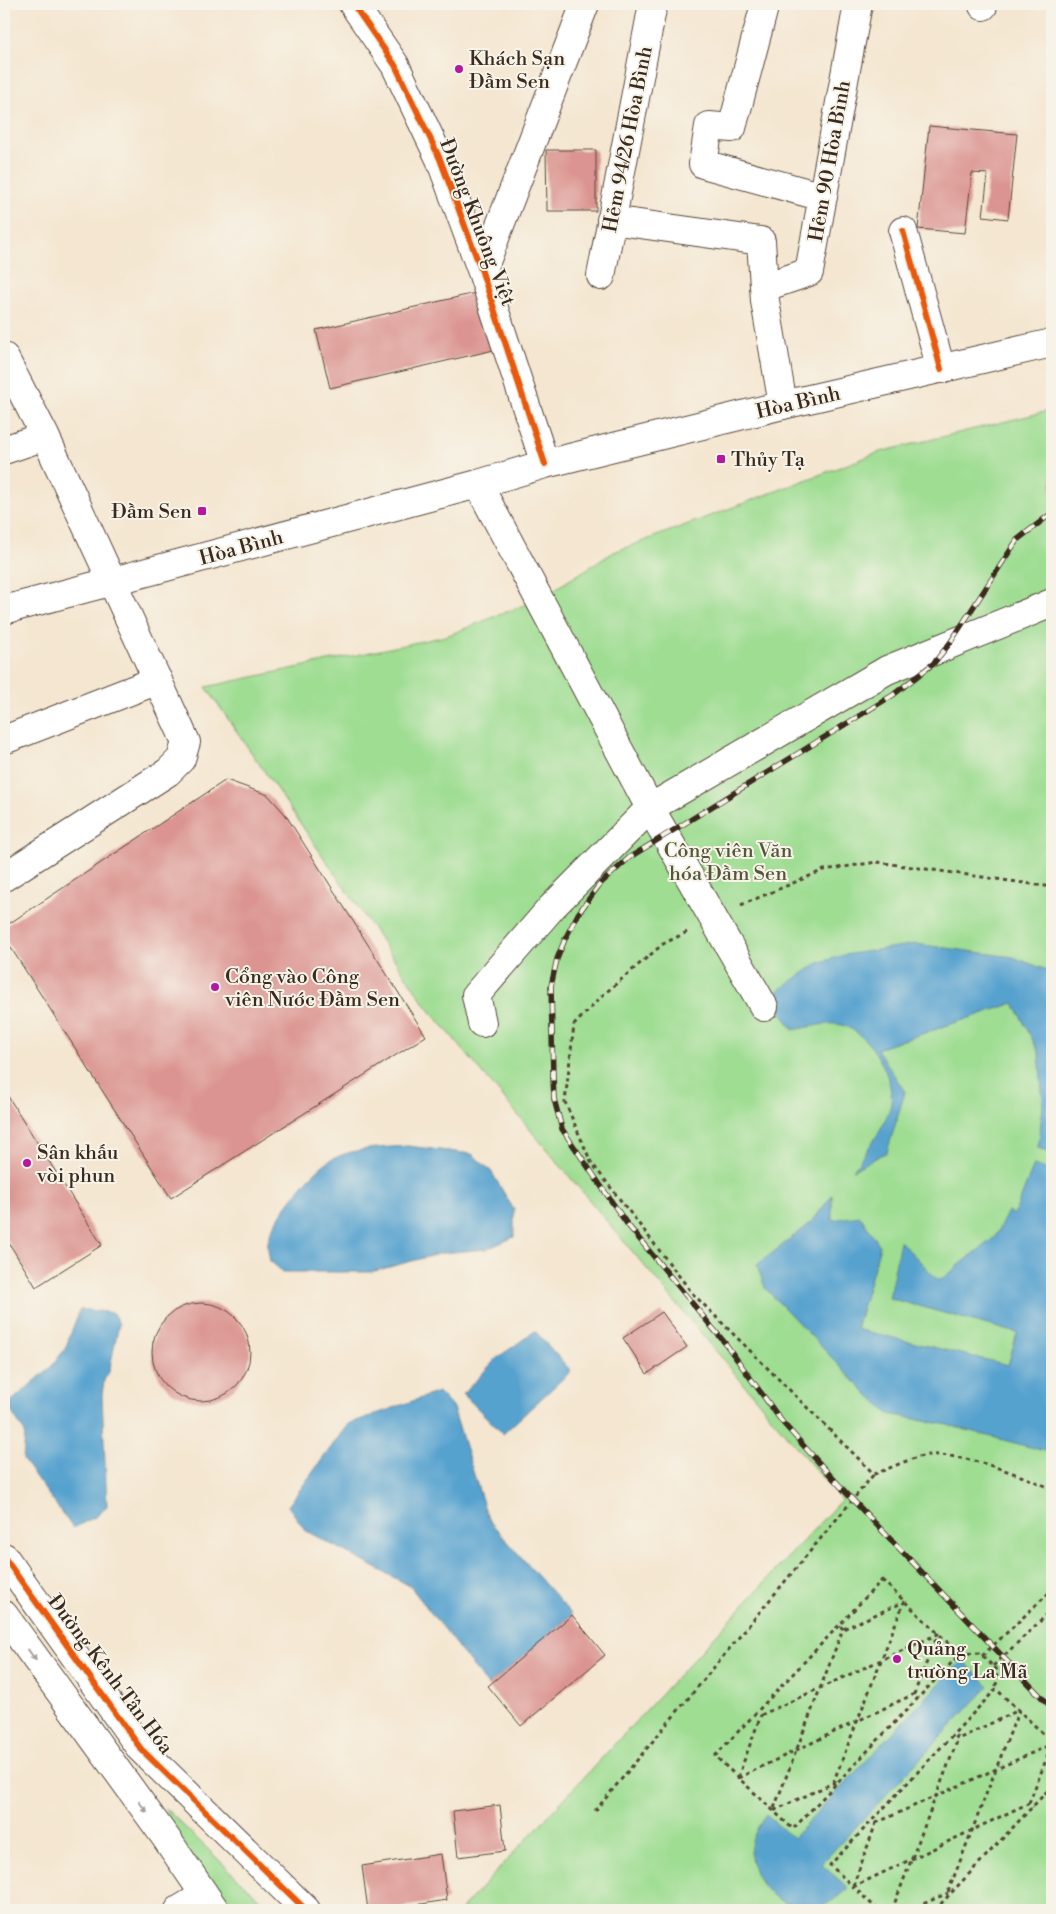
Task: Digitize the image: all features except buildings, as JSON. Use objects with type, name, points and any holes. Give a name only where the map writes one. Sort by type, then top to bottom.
[{"type":"street","points":[[482,272],[585,4]]},
{"type":"street","name":"Hẻm 94/26 Hòa Bình","points":[[601,276],[653,4]]},
{"type":"street","points":[[765,4],[732,128],[709,126],[703,164],[823,197]]},
{"type":"street","name":"Hẻm 90 Hòa Bình","points":[[765,286],[809,272],[858,4]]},
{"type":"street","name":"Đường Khuông Việt","points":[[361,7],[395,65],[440,159],[482,272],[545,464]]},
{"type":"street","points":[[611,220],[761,241],[765,286],[783,405]]},
{"type":"street","points":[[903,231],[941,369]]},
{"type":"street","name":"Hòa Bình","points":[[4,610],[478,484],[545,464],[783,405],[1052,343]]},
{"type":"street","points":[[4,357],[45,436],[186,742],[181,760],[168,772],[4,877]]},
{"type":"street","points":[[4,450],[45,436]]},
{"type":"street","points":[[478,484],[650,808],[764,1008]]},
{"type":"street","points":[[482,1023],[476,995],[552,907],[650,808],[888,670],[1052,603]]},
{"type":"street","points":[[4,740],[158,680]]},
{"type":"street","name":"Đường Kênh Tân Hóa","points":[[4,1556],[141,1749],[306,1910]]},
{"type":"street","points":[[4,1615],[166,1838],[209,1903],[179,1910]]},
{"type":"path","points":[[874,1474],[693,1294],[591,1162],[565,1102],[574,1025],[603,995],[663,944],[764,894],[824,870],[877,862],[1052,887]]},
{"type":"path","points":[[595,1811],[874,1474],[929,1455],[964,1459],[1025,1477],[1052,1489]]},
{"type":"path","points":[[878,1910],[830,1865],[874,1822],[996,1689],[996,1670],[993,1666],[979,1653],[960,1654],[834,1784],[793,1830],[715,1756],[882,1580],[960,1654]]},
{"type":"path","points":[[982,1656],[1052,1590]]},
{"type":"path","points":[[773,1811],[843,1629],[904,1602]]},
{"type":"path","points":[[773,1811],[834,1784],[904,1602]]},
{"type":"path","points":[[993,1666],[1052,1610]]},
{"type":"path","points":[[839,1625],[843,1629]]},
{"type":"path","points":[[738,1778],[761,1715],[938,1634]]},
{"type":"path","points":[[738,1778],[914,1694],[938,1634]]},
{"type":"path","points":[[996,1689],[1052,1744]]},
{"type":"path","points":[[914,1694],[918,1698]]},
{"type":"path","points":[[892,1910],[958,1739],[1019,1710]]},
{"type":"path","points":[[909,1910],[949,1893],[1019,1710]]},
{"type":"path","points":[[757,1711],[761,1715]]},
{"type":"path","points":[[954,1734],[958,1739]]},
{"type":"path","points":[[874,1822],[936,1797],[1052,1744]]},
{"type":"path","points":[[853,1887],[1029,1803],[1052,1744]]},
{"type":"path","points":[[935,1910],[1052,1786]]},
{"type":"path","points":[[1029,1803],[1033,1807]]},
{"type":"path","points":[[853,1887],[874,1822]]},
{"type":"green space","name":"Công viên Văn hóa Đầm Sen","points":[[1052,410],[1052,1910],[461,1910],[841,1500],[428,1008],[206,687],[446,636],[539,599],[614,552],[880,452]]},
{"type":"green space","points":[[165,1808],[271,1910],[218,1910],[176,1852]]},
{"type":"water","points":[[916,944],[1013,957],[1052,972],[1052,1153],[1038,1148],[1043,1105],[1039,1053],[1014,1003],[877,1049],[905,1092],[887,1152],[853,1170],[878,1133],[890,1108],[890,1085],[880,1059],[862,1038],[842,1025],[818,1025],[793,1030],[770,996],[818,963],[844,955]]},
{"type":"water","points":[[408,1146],[472,1154],[491,1171],[514,1210],[514,1237],[487,1249],[442,1253],[371,1272],[283,1272],[270,1261],[268,1242],[271,1233],[293,1197],[321,1167],[338,1156],[348,1153]]},
{"type":"water","points":[[1034,1165],[1052,1171],[1052,1453],[948,1425],[889,1414],[860,1387],[765,1288],[757,1265],[812,1222],[832,1195],[832,1220],[860,1216],[880,1246],[856,1329],[1008,1365],[1017,1333],[889,1298],[900,1241],[939,1281],[995,1237],[1008,1211],[1014,1215]]},
{"type":"water","points":[[80,1309],[113,1313],[119,1324],[109,1372],[104,1380],[102,1396],[107,1506],[97,1516],[73,1528],[23,1460],[25,1433],[7,1405],[52,1366],[65,1349]]},
{"type":"water","points":[[535,1331],[571,1371],[503,1434],[463,1394],[497,1358]]},
{"type":"water","points":[[438,1392],[453,1408],[488,1519],[572,1615],[488,1686],[410,1586],[306,1531],[288,1506],[348,1424]]},
{"type":"water","points":[[962,1660],[989,1686],[821,1864],[848,1888],[826,1904],[805,1908],[780,1900],[770,1893],[761,1883],[751,1859],[753,1837],[766,1815],[793,1838]]},
{"type":"railway","points":[[1052,513],[1017,540],[950,643],[934,663],[893,695],[630,857],[600,884],[578,914],[565,939],[557,959],[551,986],[554,1099],[562,1129],[627,1224],[725,1343],[783,1423],[850,1497],[1052,1708]]},
{"type":"cycle path","points":[[353,4],[395,65],[440,159],[482,272],[545,464]]},
{"type":"cycle path","points":[[903,231],[941,369]]},
{"type":"cycle path","points":[[4,1557],[141,1749],[306,1910]]},
{"type":"place","name":"Khách Sạn Đầm Sen","points":[[459,69]]},
{"type":"place","name":"Thủy Tạ","points":[[721,459]]},
{"type":"place","name":"Đầm Sen","points":[[202,511]]},
{"type":"place","name":"Cổng vào Công viên Nước Đầm Sen","points":[[215,987]]},
{"type":"place","name":"Sân khấu vòi phun","points":[[27,1163]]},
{"type":"place","name":"Quảng trường La Mã","points":[[897,1659]]}]
